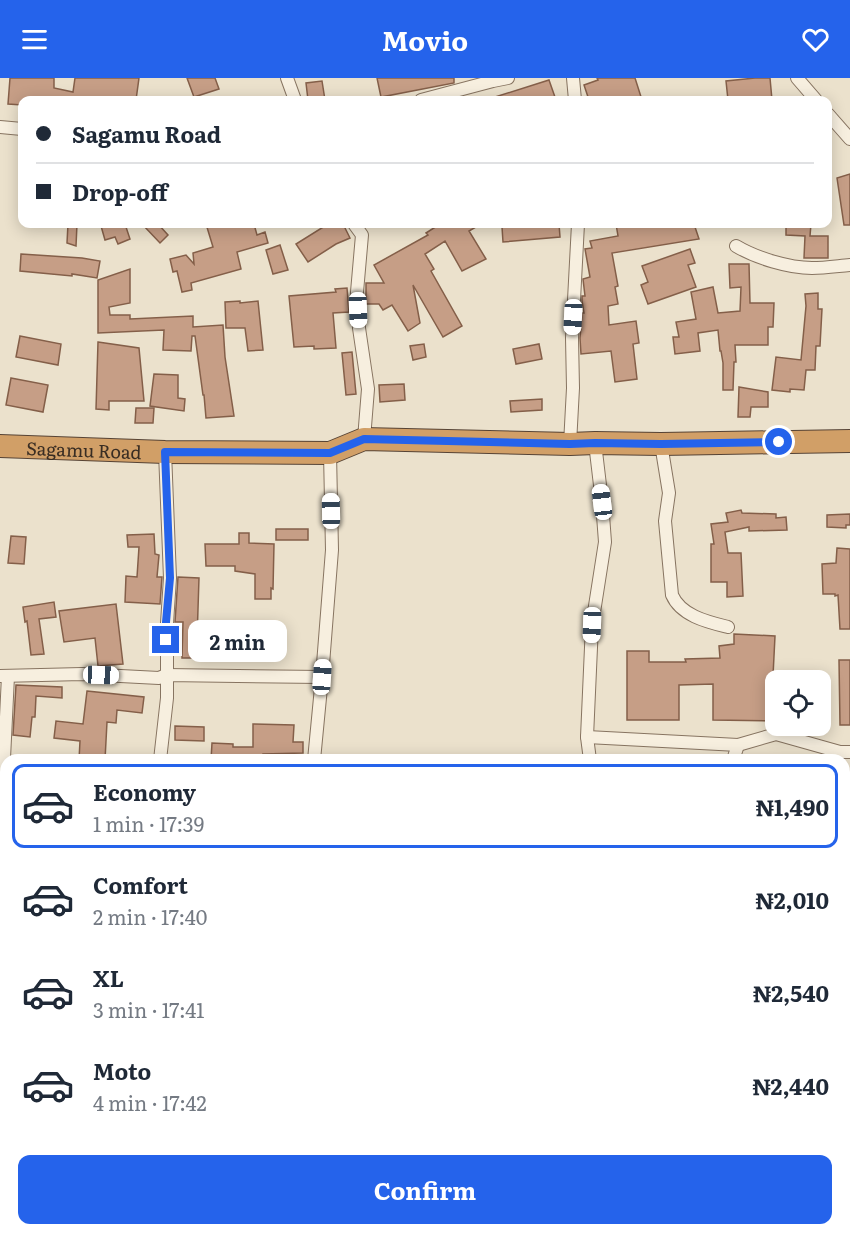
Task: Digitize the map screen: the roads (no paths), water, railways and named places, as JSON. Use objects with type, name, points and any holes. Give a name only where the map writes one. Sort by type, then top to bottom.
[{"type":"highway","name":"Sagamu Road","points":[[0,446],[165,452],[330,453],[364,439],[570,444],[850,441]]},
{"type":"street","points":[[287,78],[294,96]]},
{"type":"street","points":[[436,96],[508,78]]},
{"type":"street","points":[[573,78],[574,96]]},
{"type":"street","points":[[797,78],[813,96]]},
{"type":"street","points":[[832,119],[850,139]]},
{"type":"street","points":[[0,127],[18,129]]},
{"type":"street","points":[[357,228],[362,235],[357,292],[358,328],[368,389],[364,439]]},
{"type":"street","points":[[570,444],[573,388],[572,338],[578,228]]},
{"type":"street","points":[[736,246],[747,253],[789,266],[813,268],[850,265]]},
{"type":"street","points":[[589,754],[587,737],[592,625],[605,542],[595,443]]},
{"type":"street","points":[[661,444],[669,493],[665,521],[672,595],[682,609],[704,621],[728,627]]},
{"type":"street","points":[[161,754],[166,698],[166,622],[170,578],[165,452]]},
{"type":"street","points":[[315,754],[332,550],[330,453]]},
{"type":"street","points":[[2,754],[4,676],[82,674],[159,678],[166,675],[322,677]]},
{"type":"street","points":[[587,737],[738,745],[776,734],[840,752],[850,752]]},
{"type":"street","points":[[735,754],[738,745]]}]
